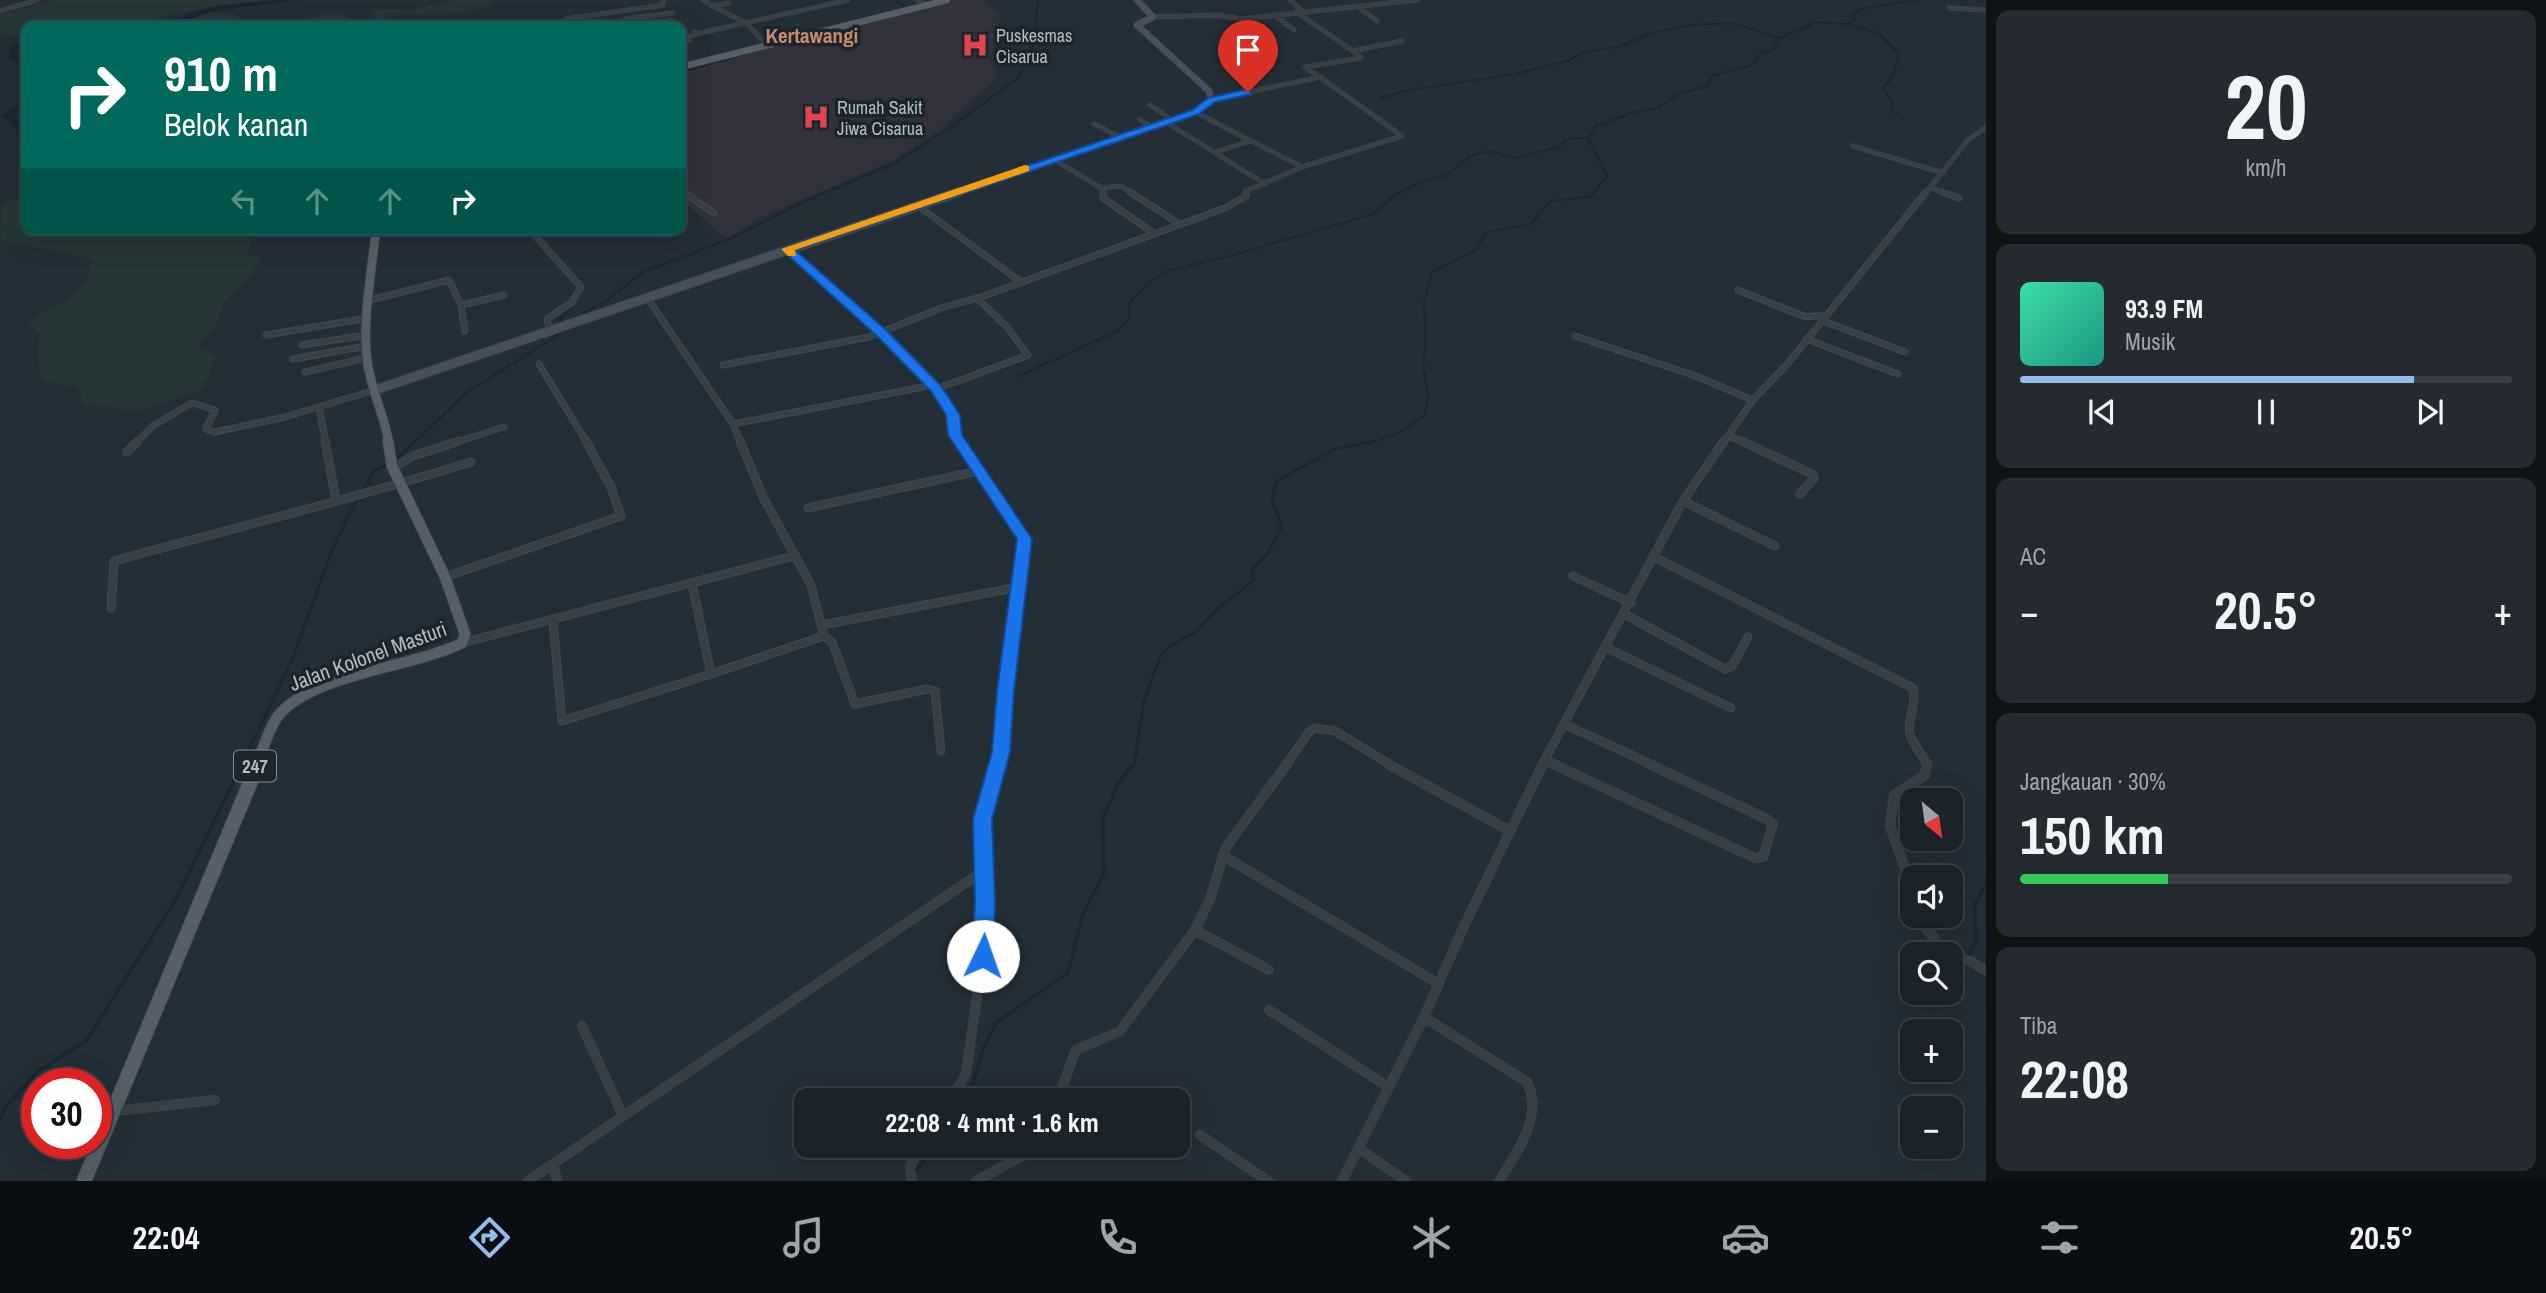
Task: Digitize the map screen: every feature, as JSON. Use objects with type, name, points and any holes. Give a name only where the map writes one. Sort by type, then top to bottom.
[{"type":"main road","points":[[686,65],[947,0]]},
{"type":"main road","name":"Jalan Kolonel Masturi","points":[[112,1109],[251,775],[283,709],[293,701],[350,679],[462,643],[466,634],[445,577],[392,465],[384,418],[366,358],[376,235]]},
{"type":"main road","name":"Jalan Kolonel Masturi","points":[[84,1181],[92,1159]]},
{"type":"street","points":[[0,9],[37,0]]},
{"type":"street","points":[[703,0],[743,23],[766,44]]},
{"type":"street","points":[[686,38],[695,32],[848,0]]},
{"type":"street","points":[[917,0],[925,5]]},
{"type":"street","points":[[1137,0],[1153,17]]},
{"type":"street","points":[[723,365],[825,347],[881,333],[941,308],[977,299],[1152,232],[1226,208],[1246,196],[1247,191],[1302,167],[1402,137],[1350,101],[1329,81],[1305,67],[1361,58],[1299,12],[1290,0]]},
{"type":"street","points":[[1211,100],[1209,91],[1139,28],[1139,22],[1153,17],[1217,15],[1241,19],[1416,0]]},
{"type":"street","points":[[563,21],[663,3],[665,14]]},
{"type":"street","points":[[711,6],[729,3]]},
{"type":"street","points":[[1357,6],[1377,20]]},
{"type":"street","points":[[1949,8],[1986,10]]},
{"type":"street","points":[[625,19],[673,13]]},
{"type":"street","points":[[1275,15],[1294,30]]},
{"type":"street","points":[[797,27],[806,34]]},
{"type":"street","points":[[1353,51],[1402,41]]},
{"type":"street","points":[[127,452],[154,425],[192,403],[215,410],[206,429],[210,432],[319,408],[1170,121],[1195,112],[1211,100],[1318,76]]},
{"type":"street","points":[[1150,105],[1265,184]]},
{"type":"street","points":[[1195,112],[1302,167]]},
{"type":"street","points":[[1140,120],[1152,127]]},
{"type":"street","points":[[1094,124],[1120,137]]},
{"type":"street","points":[[1342,1181],[1387,1086],[1424,1017],[1545,760],[1683,501],[1753,400],[1824,318],[1968,140],[1986,127]]},
{"type":"street","points":[[1216,152],[1250,141]]},
{"type":"street","points":[[1853,146],[1943,173]]},
{"type":"street","points":[[1053,159],[1103,189],[1121,186],[1178,223]]},
{"type":"street","points":[[1931,188],[1959,198]]},
{"type":"street","points":[[1103,189],[1103,198],[1152,232]]},
{"type":"street","points":[[686,194],[714,213]]},
{"type":"street","points":[[916,205],[1021,282]]},
{"type":"street","points":[[534,235],[581,287],[572,302],[547,319],[555,329]]},
{"type":"street","points":[[787,249],[881,333],[935,387],[953,415],[955,435],[1024,539],[1001,752],[982,819],[985,903],[983,956],[966,1073],[958,1088]]},
{"type":"street","points":[[370,300],[449,280],[460,305],[466,331]]},
{"type":"street","points":[[1738,290],[1806,317],[1824,318],[1905,352]]},
{"type":"street","points":[[460,305],[504,295]]},
{"type":"street","points":[[648,299],[733,424],[764,499],[811,585],[824,636],[832,642],[855,704],[927,689],[935,691],[942,751]]},
{"type":"street","points":[[733,424],[935,387],[1028,355],[1006,326],[977,299]]},
{"type":"street","points":[[266,335],[368,318]]},
{"type":"street","points":[[302,345],[367,335]]},
{"type":"street","points":[[1576,336],[1693,376],[1753,400]]},
{"type":"street","points":[[1805,340],[1898,374]]},
{"type":"street","points":[[293,359],[366,346]]},
{"type":"street","points":[[305,372],[366,358]]},
{"type":"street","points":[[445,577],[621,516],[622,510],[610,485],[539,364]]},
{"type":"street","points":[[319,408],[336,500]]},
{"type":"street","points":[[392,465],[504,427]]},
{"type":"street","points":[[1730,436],[1813,475],[1800,494]]},
{"type":"street","points":[[111,608],[114,561],[361,495],[471,462]]},
{"type":"street","points":[[808,508],[978,471]]},
{"type":"street","points":[[1683,501],[1775,546]]},
{"type":"street","points":[[462,643],[794,556]]},
{"type":"street","points":[[1654,556],[1735,594],[1863,665],[1913,688],[1916,704],[1909,720],[1910,735],[1927,764],[1925,775],[1894,795],[1890,826],[1904,865]]},
{"type":"street","points":[[1573,576],[1631,603]]},
{"type":"street","points":[[692,584],[711,674]]},
{"type":"street","points":[[822,625],[1019,587]]},
{"type":"street","points":[[1624,614],[1725,669],[1732,666],[1748,637]]},
{"type":"street","points":[[553,621],[562,721],[824,636]]},
{"type":"street","points":[[1605,647],[1731,708]]},
{"type":"street","points":[[1545,760],[1755,858],[1763,857],[1772,835],[1773,824],[1767,819],[1564,724]]},
{"type":"street","points":[[1062,1088],[1076,1050],[1120,1031],[1195,930],[1210,899],[1222,855],[1308,733],[1323,727],[1335,731],[1415,780],[1510,831]]},
{"type":"street","points":[[1222,855],[1439,984]]},
{"type":"street","points":[[528,1181],[983,871]]},
{"type":"street","points":[[1925,928],[1938,942]]},
{"type":"street","points":[[1195,930],[1269,970]]},
{"type":"street","points":[[1963,959],[1986,971]]},
{"type":"street","points":[[1269,1010],[1387,1086]]},
{"type":"street","points":[[1424,1017],[1527,1082],[1533,1090],[1532,1114],[1499,1181]]},
{"type":"street","points":[[582,1026],[623,1115]]},
{"type":"street","points":[[112,1111],[215,1100]]},
{"type":"street","points":[[1200,1135],[1268,1181]]},
{"type":"street","points":[[1359,1148],[1406,1181]]},
{"type":"street","points":[[912,1181],[909,1167],[914,1158]]},
{"type":"street","points":[[976,1181],[1018,1158]]},
{"type":"street","points":[[553,1164],[557,1181]]},
{"type":"shaded area","points":[[53,0],[277,0],[207,7],[136,21],[21,21],[21,35],[0,37],[0,15]]},
{"type":"shaded area","points":[[451,0],[497,0],[488,7],[459,13],[386,12],[383,13],[391,19],[384,21],[374,21],[370,13],[374,10],[412,10]]},
{"type":"shaded area","name":"Rumah Sakit Jiwa Cisarua","points":[[947,0],[982,0],[1001,14],[990,60],[998,78],[936,132],[892,161],[764,216],[726,239],[686,203],[686,67]]},
{"type":"shaded area","points":[[221,12],[238,16],[241,21],[172,21],[192,15]]},
{"type":"shaded area","points":[[324,13],[341,14],[353,19],[352,21],[305,21]]},
{"type":"shaded area","points":[[21,196],[21,235],[254,235],[247,255],[261,257],[261,262],[223,305],[214,329],[196,344],[202,350],[213,352],[216,358],[203,389],[138,412],[82,404],[78,387],[42,381],[38,353],[40,334],[29,324],[30,320],[80,289],[90,270],[90,259],[0,239],[2,204]]},
{"type":"waterway","points":[[176,21],[209,10],[294,0]]},
{"type":"waterway","points":[[896,0],[905,8]]},
{"type":"waterway","points":[[575,318],[607,300],[643,272],[727,240],[807,200],[895,163],[951,127],[1019,77],[1033,46],[1038,0]]},
{"type":"waterway","points":[[1780,38],[1816,22],[1846,24],[1855,20],[1852,14],[1864,8],[1917,0]]},
{"type":"waterway","points":[[1380,98],[1404,91],[1515,74],[1570,60],[1583,53],[1621,46],[1655,32],[1690,25],[1733,23],[1780,38]]},
{"type":"waterway","points":[[1851,24],[1879,34],[1899,54],[1893,77],[1883,87],[1892,102],[1892,110],[1902,118]]},
{"type":"waterway","points":[[1588,138],[1595,131],[1594,127],[1634,112],[1654,109],[1680,94],[1707,86],[1712,76],[1752,65],[1760,54],[1774,49],[1780,38]]},
{"type":"waterway","points":[[21,46],[12,51],[12,57],[21,60]]},
{"type":"waterway","points":[[686,71],[745,54]]},
{"type":"waterway","points":[[21,106],[7,116],[21,127]]},
{"type":"waterway","points":[[1016,377],[1118,331],[1129,318],[1130,302],[1150,281],[1169,270],[1223,258],[1373,214],[1395,195],[1426,180],[1445,176],[1471,156],[1489,151],[1515,158],[1558,147],[1570,138],[1588,138]]},
{"type":"waterway","points":[[1375,441],[1399,433],[1425,415],[1428,394],[1423,369],[1426,338],[1424,302],[1432,272],[1475,251],[1487,232],[1531,224],[1550,201],[1590,197],[1607,176],[1588,138]]},
{"type":"waterway","points":[[576,300],[583,288]]},
{"type":"waterway","points":[[563,324],[560,319],[572,304]]},
{"type":"waterway","points":[[414,443],[466,393],[555,337],[559,330]]},
{"type":"waterway","points":[[396,460],[415,441]]},
{"type":"waterway","points":[[1134,765],[1144,701],[1160,657],[1170,646],[1196,632],[1218,608],[1254,580],[1252,569],[1268,553],[1282,527],[1272,500],[1277,481],[1335,449],[1375,441]]},
{"type":"waterway","points":[[1369,443],[1375,441]]},
{"type":"waterway","points":[[241,765],[291,663],[331,553],[349,515],[374,471],[390,463]]},
{"type":"waterway","points":[[0,1119],[7,1105],[37,1072],[86,1041],[176,899],[242,764]]},
{"type":"waterway","points":[[972,1088],[983,1048],[998,1021],[1068,973],[1083,914],[1104,873],[1103,818],[1118,783],[1134,764]]},
{"type":"waterway","points":[[1967,958],[1976,942],[1975,904],[1986,884]]},
{"type":"waterway","points":[[915,1172],[926,1158]]},
{"type":"slow traffic","points":[[792,254],[787,249],[1025,169]]},
{"type":"place","name":"Puskesmas Cisarua","points":[[975,45]]},
{"type":"place","name":"Rumah Sakit Jiwa Cisarua","points":[[816,117]]},
{"type":"district","name":"Kertawangi","points":[[812,35]]},
{"type":"route","points":[[983,956],[985,903],[982,819],[988,790],[1001,752],[1005,691],[1024,539],[955,435],[953,415],[936,389],[881,333],[787,249],[1173,120],[1195,112],[1211,100],[1248,92]]}]
